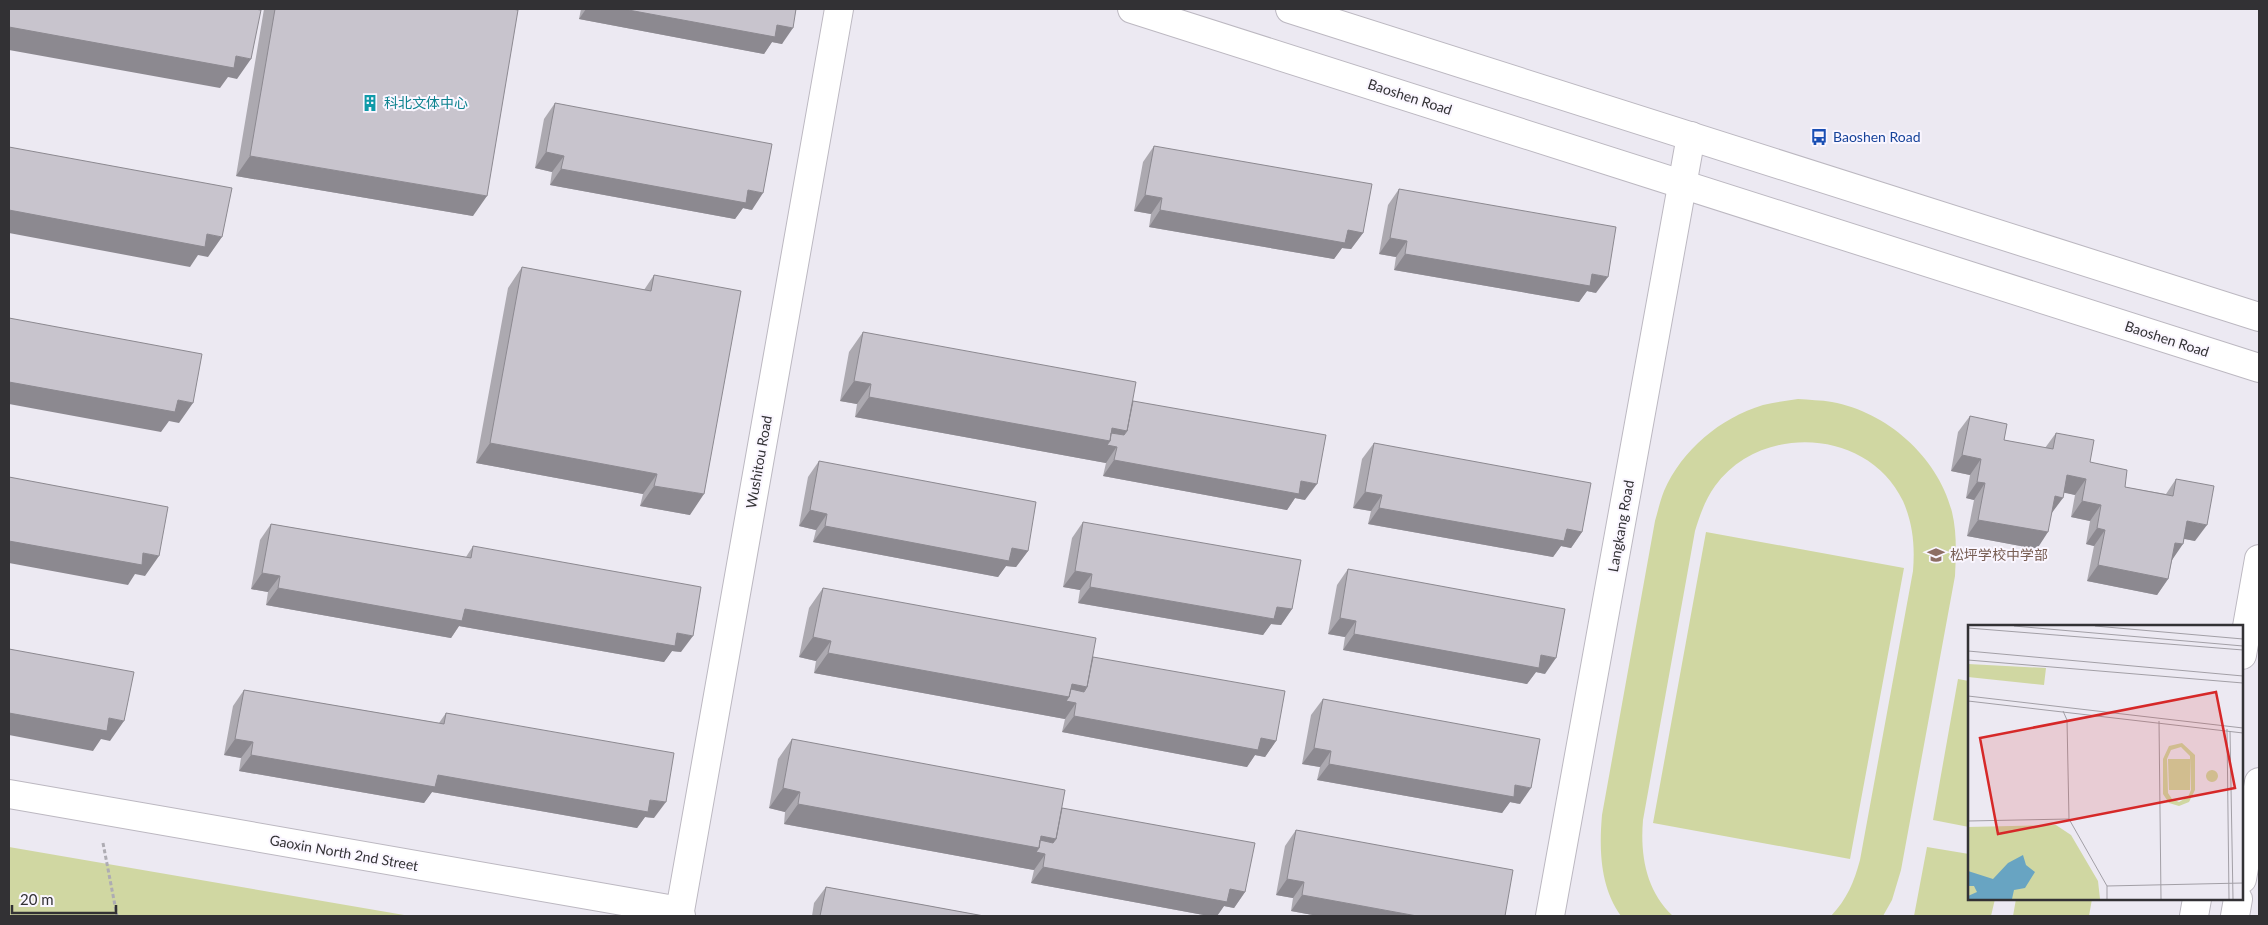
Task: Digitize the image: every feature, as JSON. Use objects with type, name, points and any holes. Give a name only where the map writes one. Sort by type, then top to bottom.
[{"type":"street","name":"Wushitou Road","points":[[680,914],[839,9]]},
{"type":"street","name":"Baoshen Road","points":[[1132,9],[2259,368]]},
{"type":"street","points":[[1290,9],[2259,317]]},
{"type":"street","name":"Langkang Road","points":[[1550,916],[1691,136]]},
{"type":"street","points":[[2243,649],[2259,559]]},
{"type":"street","points":[[2243,872],[2259,782]]},
{"type":"street","name":"Gaoxin North 2nd Street","points":[[9,794],[680,914]]},
{"type":"street","points":[[2194,916],[2197,900]]},
{"type":"street","points":[[2235,916],[2238,900]]},
{"type":"path","points":[[96,809],[117,916]]},
{"type":"green space","points":[[1798,399],[1828,401],[1852,407],[1872,416],[1907,440],[1935,473],[1945,492],[1954,520],[1956,544],[1955,576],[1901,870],[1892,900],[1883,916],[1831,916],[1849,890],[1860,860],[1913,571],[1914,553],[1911,527],[1903,501],[1887,477],[1865,459],[1840,448],[1813,442],[1785,444],[1759,452],[1735,466],[1711,491],[1699,519],[1695,531],[1642,833],[1644,859],[1651,884],[1656,895],[1673,916],[1621,916],[1614,905],[1605,880],[1601,854],[1602,815],[1655,521],[1663,495],[1681,462],[1692,449],[1718,427],[1732,418],[1763,405]]},
{"type":"green space","points":[[1706,532],[1904,568],[1850,859],[1653,823]]},
{"type":"green space","points":[[1958,679],[1968,681],[1968,827],[1933,820]]},
{"type":"green space","points":[[9,847],[410,916],[9,916]]},
{"type":"green space","points":[[1927,847],[1968,854],[1968,900],[1995,900],[1991,916],[1914,916]]},
{"type":"green space","points":[[2016,900],[2092,900],[2089,916],[2013,916]]},
{"type":"building","points":[[9,9],[261,10],[251,59],[236,56],[234,68],[9,27]]},
{"type":"building","name":"科北文体中心","points":[[275,9],[518,10],[487,196],[250,156]]},
{"type":"building","points":[[623,9],[796,9],[793,28],[777,25],[775,37]]},
{"type":"building","points":[[555,103],[772,144],[763,193],[748,190],[746,203],[561,169],[564,156],[546,152]]},
{"type":"building","points":[[1154,146],[1372,184],[1363,233],[1348,230],[1345,243],[1160,210],[1162,198],[1145,195]]},
{"type":"building","points":[[9,147],[232,188],[222,237],[207,234],[205,247],[9,210]]},
{"type":"building","points":[[1399,189],[1616,227],[1608,277],[1592,274],[1590,286],[1405,254],[1407,241],[1390,238]]},
{"type":"building","points":[[522,267],[651,291],[654,275],[741,291],[704,494],[654,486],[657,474],[490,443]]},
{"type":"building","points":[[9,318],[202,354],[193,403],[178,400],[175,412],[9,382]]},
{"type":"building","points":[[863,332],[1136,382],[1127,431],[1112,428],[1110,441],[869,397],[871,384],[854,381]]},
{"type":"building","points":[[1133,401],[1326,435],[1317,484],[1301,481],[1299,494],[1114,460],[1117,447],[1107,445],[1110,441],[1111,433],[1124,435],[1127,431]]},
{"type":"building","points":[[1970,416],[2007,424],[2004,440],[2053,449],[2056,433],[2094,440],[2090,462],[2127,470],[2125,487],[2173,496],[2176,479],[2214,486],[2207,525],[2187,521],[2183,544],[2175,543],[2168,579],[2098,565],[2105,530],[2097,528],[2101,505],[2082,501],[2086,479],[2067,475],[2063,498],[2055,496],[2048,532],[1978,520],[1985,483],[1977,482],[1981,459],[1962,455]]},
{"type":"building","points":[[1374,443],[1591,483],[1582,532],[1567,529],[1564,541],[1379,508],[1382,495],[1365,492]]},
{"type":"building","points":[[819,461],[1036,502],[1028,551],[1012,548],[1009,561],[825,526],[827,514],[810,510]]},
{"type":"building","points":[[9,477],[168,507],[159,556],[143,553],[142,565],[9,541]]},
{"type":"building","points":[[1083,522],[1301,560],[1292,609],[1277,607],[1274,619],[1090,587],[1092,574],[1075,571]]},
{"type":"building","points":[[271,524],[471,558],[473,546],[701,587],[693,636],[677,633],[675,646],[465,609],[462,621],[278,588],[280,576],[262,573]]},
{"type":"building","points":[[1348,569],[1565,609],[1556,658],[1541,655],[1539,668],[1354,634],[1356,621],[1340,618]]},
{"type":"building","points":[[823,588],[1096,638],[1087,687],[1072,684],[1069,697],[828,653],[831,641],[813,637]]},
{"type":"building","points":[[9,649],[134,672],[124,721],[109,718],[107,731],[9,713]]},
{"type":"building","points":[[1093,657],[1285,691],[1276,741],[1261,738],[1258,750],[1074,716],[1076,703],[1066,701],[1071,689],[1084,692],[1087,687]]},
{"type":"building","points":[[244,690],[444,724],[446,713],[674,753],[666,802],[650,800],[648,812],[438,775],[435,787],[251,755],[253,742],[235,739]]},
{"type":"building","points":[[1323,699],[1540,739],[1531,788],[1515,785],[1514,797],[1329,764],[1331,751],[1314,748]]},
{"type":"building","points":[[792,739],[1065,790],[1056,839],[1041,836],[1039,848],[798,804],[800,792],[783,788]]},
{"type":"building","points":[[1062,808],[1255,843],[1245,892],[1230,889],[1227,902],[1043,867],[1045,854],[1036,852],[1039,848],[1040,840],[1053,843],[1056,839]]},
{"type":"building","points":[[1296,830],[1513,870],[1505,916],[1417,916],[1302,895],[1304,882],[1287,879]]},
{"type":"building","points":[[826,887],[984,916],[820,916]]},
{"type":"place","name":"科北文体中心","points":[[370,103]]},
{"type":"place","name":"Baoshen Road","points":[[1819,137]]},
{"type":"place","name":"松坪学校中学部","points":[[1936,555]]}]
